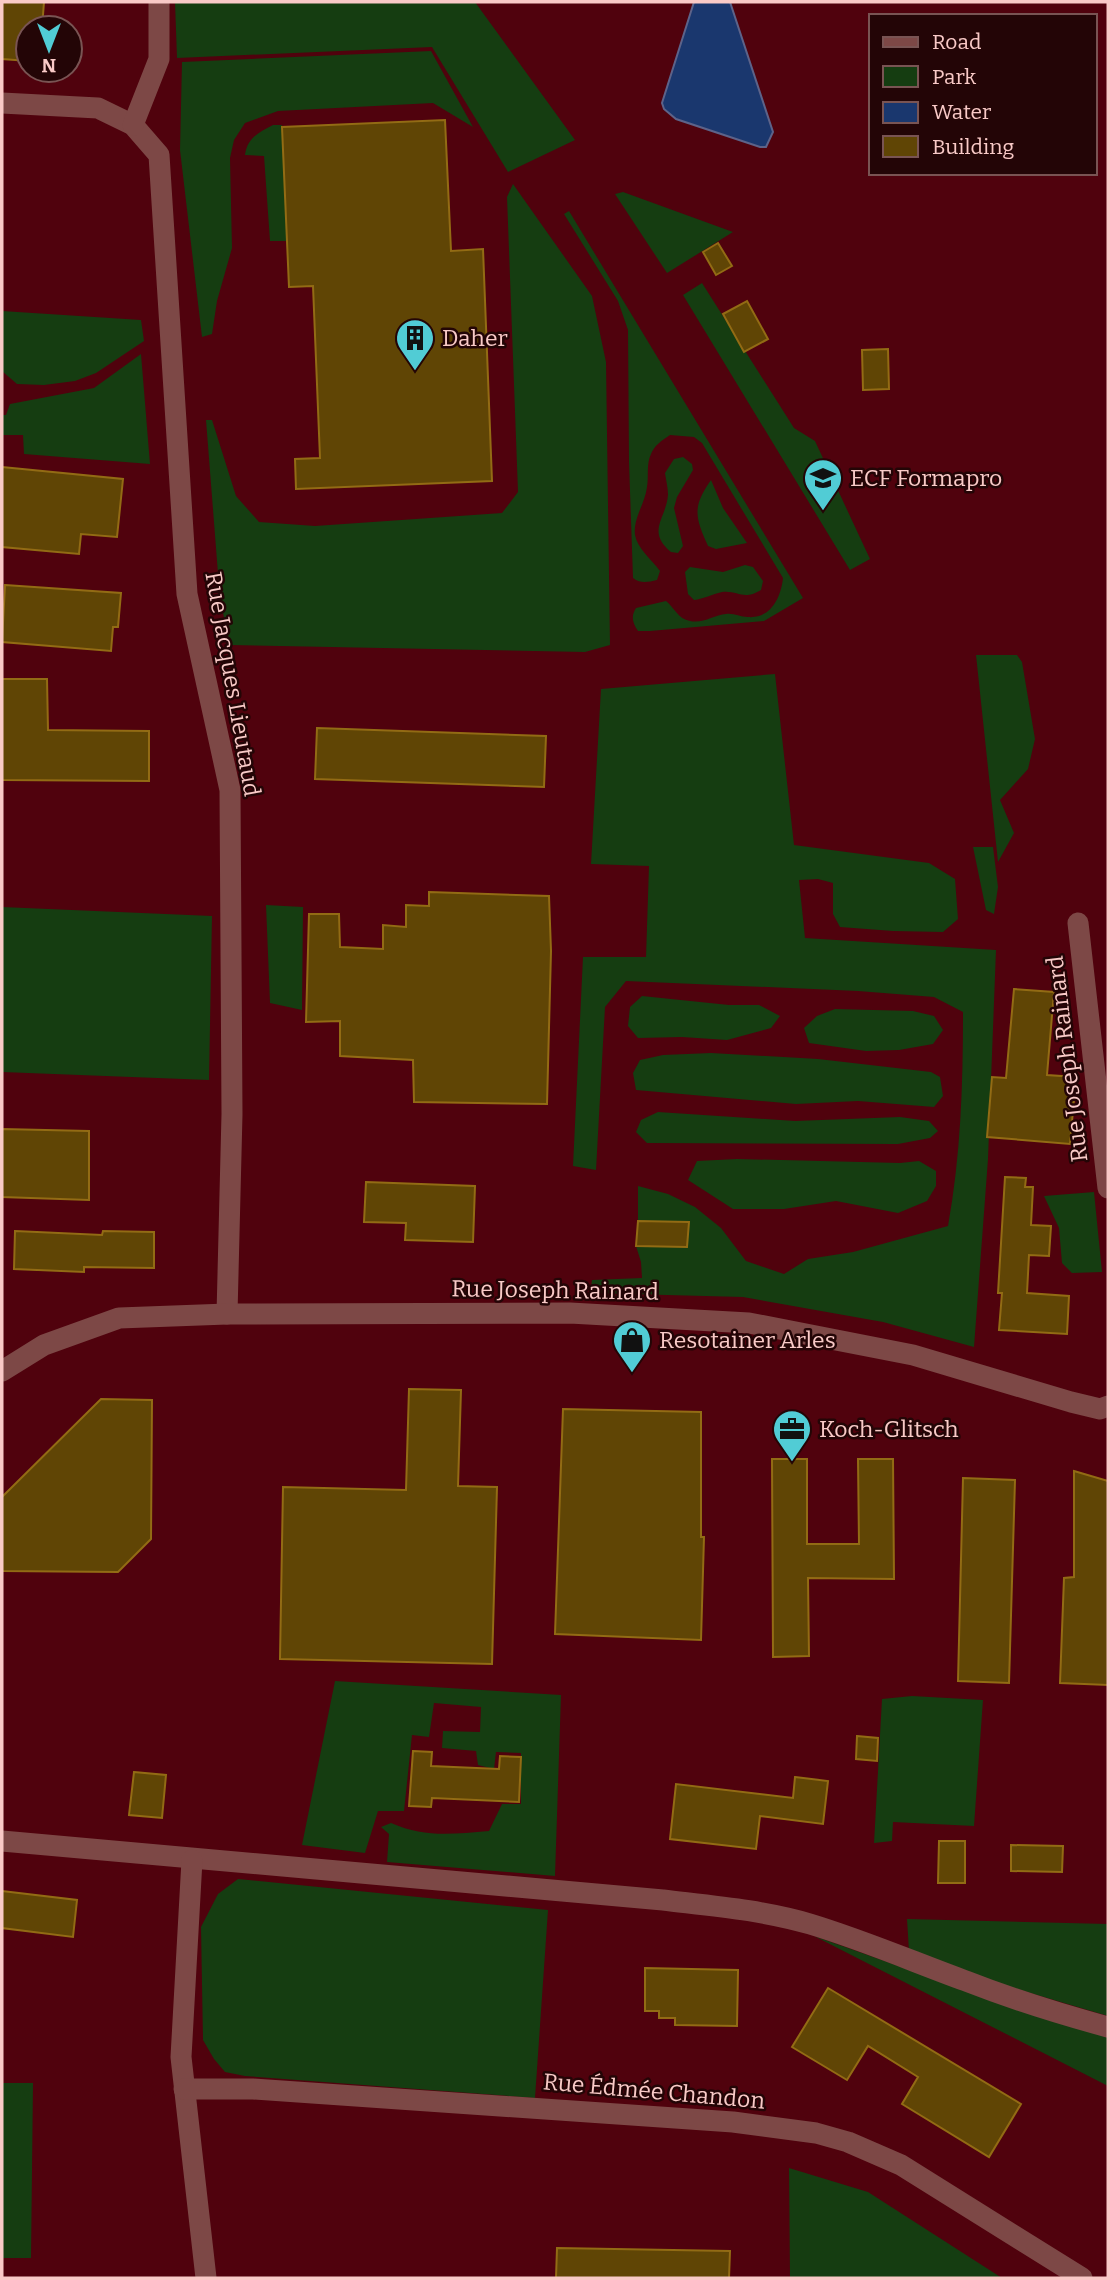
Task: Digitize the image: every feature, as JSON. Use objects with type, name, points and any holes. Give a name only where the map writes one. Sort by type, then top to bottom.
[{"type":"street","points":[[133,125],[159,59],[159,2]]},
{"type":"street","name":"Rue Jacques Lieutaud","points":[[2,103],[97,108],[133,125],[159,155],[187,594],[230,790],[232,1114],[227,1314]]},
{"type":"street","name":"Rue Joseph Rainard","points":[[1078,923],[1108,1188]]},
{"type":"street","name":"Rue Joseph Rainard","points":[[2,1371],[44,1345],[119,1318],[227,1314],[570,1312],[749,1323],[913,1355],[1071,1402],[1100,1409],[1108,1406]]},
{"type":"street","points":[[2,1841],[663,1900],[760,1912],[811,1925],[992,1990],[1108,2027]]},
{"type":"street","points":[[192,1860],[180,2057],[206,2278]]},
{"type":"street","name":"Rue Édmée Chandon","points":[[184,2089],[253,2089],[706,2120],[816,2133],[848,2142],[901,2165],[1082,2278]]},
{"type":"green space","points":[[175,2],[475,2],[575,140],[508,172],[432,47],[177,58]]},
{"type":"green space","points":[[431,51],[473,127],[433,103],[278,111],[245,123],[234,140],[230,158],[232,248],[217,301],[212,334],[202,337],[180,150],[182,62]]},
{"type":"green space","points":[[273,125],[282,125],[287,241],[270,241],[264,156],[245,155],[251,140]]},
{"type":"green space","points":[[513,184],[592,296],[606,362],[610,645],[585,652],[230,645],[220,599],[206,420],[212,420],[236,496],[259,522],[315,526],[502,513],[518,492],[507,197]]},
{"type":"green space","points":[[623,192],[733,232],[667,273],[615,194]]},
{"type":"green space","points":[[569,211],[803,598],[764,621],[650,631],[638,631],[634,625],[636,608],[666,601],[679,615],[690,621],[726,614],[756,617],[769,611],[780,592],[783,578],[702,443],[694,437],[670,435],[656,446],[649,458],[648,483],[635,529],[639,545],[660,571],[657,580],[642,582],[633,578],[628,330],[618,301],[564,214]]},
{"type":"green space","points":[[702,283],[794,428],[815,441],[870,559],[850,570],[683,295]]},
{"type":"green space","points":[[2,311],[141,320],[144,341],[96,373],[75,381],[44,385],[17,384],[2,371]]},
{"type":"green space","points":[[141,354],[150,464],[24,454],[23,435],[2,435],[2,415],[6,415],[10,404],[94,388]]},
{"type":"green space","points":[[683,457],[692,464],[693,470],[677,497],[674,508],[683,546],[678,553],[671,552],[664,545],[660,538],[659,525],[668,495],[665,473],[674,459]]},
{"type":"green space","points":[[711,480],[723,508],[747,543],[716,549],[708,546],[698,519],[698,505]]},
{"type":"green space","points":[[745,565],[753,567],[763,581],[761,590],[750,595],[722,592],[694,600],[688,594],[685,572],[690,567],[723,572]]},
{"type":"green space","points":[[976,655],[1017,655],[1022,662],[1035,739],[1028,769],[1000,800],[1014,833],[998,862]]},
{"type":"green space","points":[[775,674],[794,845],[929,863],[955,879],[958,919],[943,932],[840,927],[833,914],[833,883],[818,879],[799,880],[805,938],[996,950],[988,1159],[974,1347],[883,1322],[743,1297],[590,1293],[592,1280],[642,1278],[636,1246],[687,1246],[688,1222],[638,1221],[638,1186],[668,1194],[695,1207],[721,1228],[746,1261],[784,1274],[808,1259],[853,1252],[948,1226],[960,1119],[963,1012],[934,997],[626,981],[605,1007],[596,1170],[573,1166],[583,957],[646,957],[649,866],[591,864],[601,689]]},
{"type":"green space","points":[[973,847],[993,847],[998,887],[994,914],[986,910]]},
{"type":"green space","points":[[266,905],[303,907],[302,1010],[270,1003]]},
{"type":"green space","points":[[2,907],[212,916],[209,1080],[2,1072]]},
{"type":"green space","points":[[642,996],[729,1005],[759,1005],[780,1016],[771,1028],[727,1040],[638,1038],[628,1026],[630,1007]]},
{"type":"green space","points":[[835,1009],[913,1011],[934,1016],[943,1030],[933,1044],[899,1050],[866,1051],[809,1043],[804,1028],[817,1016]]},
{"type":"green space","points":[[711,1053],[818,1059],[931,1072],[940,1077],[943,1096],[934,1107],[858,1101],[796,1104],[636,1090],[633,1073],[640,1060],[663,1055]]},
{"type":"green space","points":[[658,1112],[795,1121],[900,1117],[929,1121],[938,1131],[930,1138],[898,1144],[647,1143],[636,1132],[641,1120]]},
{"type":"green space","points":[[737,1159],[900,1163],[919,1161],[936,1171],[936,1186],[927,1201],[898,1213],[836,1201],[784,1209],[733,1209],[688,1180],[697,1161]]},
{"type":"green space","points":[[1094,1192],[1102,1272],[1072,1273],[1062,1263],[1059,1228],[1044,1196]]},
{"type":"green space","points":[[335,1681],[561,1695],[555,1876],[387,1862],[389,1834],[381,1827],[391,1823],[415,1831],[439,1834],[489,1831],[502,1804],[521,1804],[521,1753],[496,1752],[494,1769],[478,1765],[476,1751],[442,1748],[443,1731],[480,1732],[481,1707],[434,1703],[429,1737],[412,1735],[404,1811],[378,1811],[365,1853],[302,1845]]},
{"type":"green space","points":[[912,1696],[983,1700],[974,1826],[893,1822],[892,1841],[874,1843],[882,1699]]},
{"type":"green space","points":[[238,1879],[548,1910],[535,2098],[245,2076],[225,2072],[203,2040],[201,1927],[218,1894]]},
{"type":"green space","points":[[907,1919],[1108,1924],[1108,2016],[973,1976],[909,1951]]},
{"type":"green space","points":[[814,1936],[1108,2036],[1108,2086]]},
{"type":"green space","points":[[2,2083],[33,2083],[31,2258],[2,2258]]},
{"type":"green space","points":[[789,2168],[868,2192],[1002,2278],[790,2278]]},
{"type":"water","points":[[694,2],[730,2],[773,132],[766,147],[676,119],[664,109],[662,103]]},
{"type":"building","points":[[2,2],[44,2],[43,14],[14,14],[14,60],[2,59]]},
{"type":"building","name":"Daher","points":[[445,120],[451,251],[483,249],[492,481],[296,489],[295,459],[320,458],[313,286],[289,287],[282,127]]},
{"type":"building","points":[[718,243],[732,266],[716,275],[703,252]]},
{"type":"building","points":[[747,301],[768,339],[744,352],[723,314]]},
{"type":"building","points":[[888,349],[889,389],[863,390],[862,350]]},
{"type":"building","points":[[2,467],[123,479],[117,537],[81,534],[79,554],[2,547]]},
{"type":"building","points":[[5,585],[121,593],[118,627],[113,627],[111,651],[2,642]]},
{"type":"building","points":[[2,679],[47,679],[48,730],[149,731],[149,781],[2,780]]},
{"type":"building","points":[[317,728],[546,736],[544,787],[315,779]]},
{"type":"building","points":[[429,892],[549,896],[551,951],[547,1104],[414,1102],[413,1060],[340,1056],[340,1021],[306,1022],[309,914],[339,914],[340,947],[383,949],[383,925],[406,927],[406,905],[429,906]]},
{"type":"building","points":[[1014,989],[1054,992],[1047,1075],[1076,1077],[1070,1144],[987,1137],[992,1077],[1006,1078]]},
{"type":"building","points":[[2,1129],[89,1131],[89,1200],[2,1197]]},
{"type":"building","points":[[1005,1177],[1026,1178],[1025,1187],[1033,1187],[1031,1225],[1051,1226],[1049,1256],[1029,1255],[1027,1293],[1069,1296],[1067,1334],[999,1330],[1002,1293],[998,1293]]},
{"type":"building","points":[[366,1182],[475,1186],[473,1242],[405,1240],[406,1223],[364,1222]]},
{"type":"building","points":[[638,1221],[689,1222],[687,1247],[636,1246]]},
{"type":"building","points":[[15,1231],[102,1235],[103,1231],[154,1232],[154,1268],[84,1267],[84,1272],[14,1269]]},
{"type":"building","points":[[409,1389],[461,1390],[458,1486],[497,1487],[492,1664],[280,1659],[283,1487],[406,1490]]},
{"type":"building","points":[[101,1399],[152,1400],[151,1539],[118,1572],[2,1571],[2,1497]]},
{"type":"building","points":[[563,1409],[701,1412],[701,1537],[704,1537],[701,1640],[555,1634]]},
{"type":"building","points":[[772,1459],[807,1459],[807,1544],[859,1544],[858,1459],[893,1459],[894,1579],[808,1578],[809,1656],[773,1657]]},
{"type":"building","points":[[1074,1471],[1108,1481],[1108,1685],[1060,1683],[1064,1578],[1074,1577]]},
{"type":"building","points":[[963,1478],[1015,1480],[1009,1683],[958,1681]]},
{"type":"building","points":[[857,1736],[878,1738],[877,1761],[856,1759]]},
{"type":"building","points":[[413,1751],[432,1752],[431,1766],[499,1769],[500,1756],[521,1757],[519,1802],[432,1798],[431,1807],[409,1806]]},
{"type":"building","points":[[134,1772],[166,1775],[162,1818],[129,1815]]},
{"type":"building","points":[[795,1777],[828,1781],[823,1824],[760,1816],[756,1849],[670,1839],[676,1784],[793,1798]]},
{"type":"building","points":[[939,1841],[965,1841],[965,1883],[938,1883]]},
{"type":"building","points":[[1011,1845],[1063,1846],[1062,1872],[1011,1871]]},
{"type":"building","points":[[2,1891],[77,1900],[73,1937],[2,1928]]},
{"type":"building","points":[[645,1968],[738,1970],[737,2026],[675,2025],[675,2018],[659,2018],[659,2011],[645,2011]]},
{"type":"building","points":[[828,1988],[1021,2104],[989,2157],[902,2104],[918,2077],[868,2046],[847,2080],[792,2047]]},
{"type":"building","points":[[557,2248],[730,2251],[729,2278],[556,2278]]},
{"type":"place","name":"Daher","points":[[415,372]]},
{"type":"place","name":"ECF Formapro","points":[[823,512]]},
{"type":"place","name":"Resotainer Arles","points":[[632,1374]]},
{"type":"place","name":"Koch-Glitsch","points":[[792,1463]]}]
